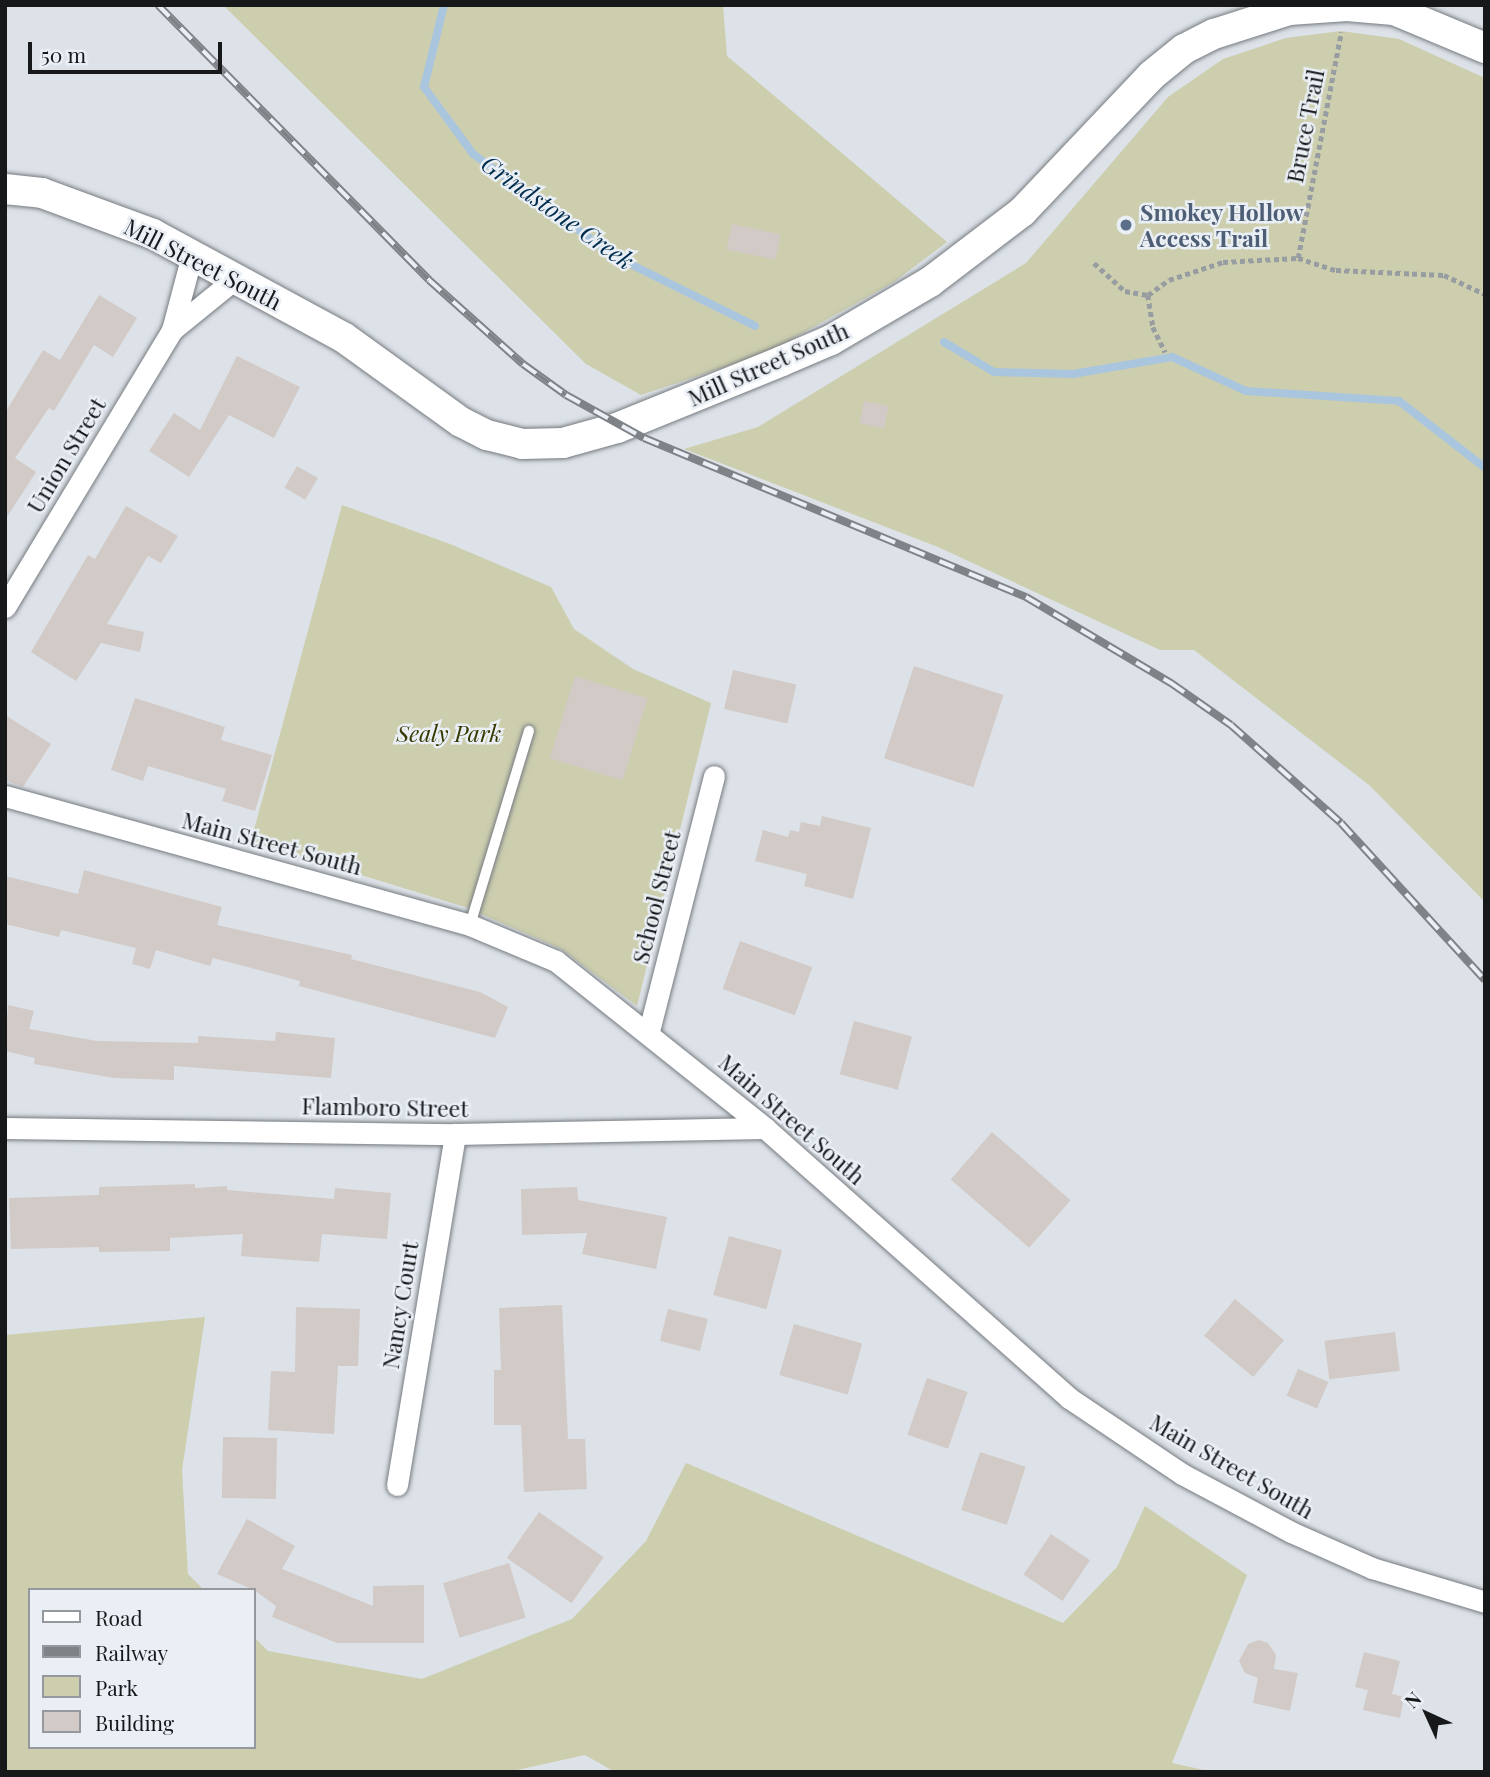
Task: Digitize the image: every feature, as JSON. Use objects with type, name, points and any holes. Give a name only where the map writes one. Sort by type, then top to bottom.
[{"type":"main road","name":"Mill Street South","points":[[5,189],[42,193],[102,213],[192,255],[343,337],[461,422],[522,444],[563,443],[617,428],[831,340],[930,282],[1023,212],[1152,75],[1184,48],[1214,34],[1289,10],[1347,6],[1394,10],[1485,48]]},
{"type":"street","name":"Union Street","points":[[5,607],[172,330],[192,255]]},
{"type":"street","name":"Union Street","points":[[172,330],[236,278]]},
{"type":"street","name":"School Street","points":[[649,1031],[714,776]]},
{"type":"street","name":"Main Street South","points":[[5,796],[470,925],[556,961],[649,1031],[765,1128],[1069,1398],[1182,1474],[1291,1532],[1373,1568],[1485,1602]]},
{"type":"street","name":"Flamboro Street","points":[[5,1128],[455,1134],[765,1128]]},
{"type":"street","name":"Nancy Court","points":[[397,1485],[455,1134]]},
{"type":"lane","points":[[470,925],[529,731]]},
{"type":"path","name":"Bruce Trail","points":[[1298,258],[1339,42]]},
{"type":"path","points":[[1094,263],[1125,291],[1148,296],[1169,281],[1223,262],[1298,258],[1336,270],[1444,275],[1485,295]]},
{"type":"path","points":[[1148,296],[1153,327],[1165,352]]},
{"type":"green space","points":[[223,5],[723,5],[727,56],[947,242],[894,282],[769,352],[641,395],[586,364]]},
{"type":"green space","points":[[1341,31],[1399,39],[1485,78],[1485,902],[1369,785],[1194,650],[1160,650],[938,547],[684,449],[758,427],[1026,263],[1168,97],[1223,59],[1286,38]]},
{"type":"green space","name":"Sealy Park","points":[[342,505],[450,544],[551,587],[574,629],[633,669],[711,703],[637,1006],[561,949],[465,907],[251,841]]},
{"type":"green space","points":[[205,1317],[182,1470],[188,1574],[202,1588],[28,1588],[28,1749],[256,1749],[256,1639],[268,1651],[422,1679],[572,1619],[646,1541],[686,1463],[1063,1623],[1117,1567],[1145,1506],[1247,1575],[1172,1763],[1213,1772],[615,1772],[585,1755],[508,1772],[5,1772],[5,1335]]},
{"type":"building","points":[[732,224],[781,234],[776,260],[727,249]]},
{"type":"building","points":[[99,295],[137,318],[113,357],[94,345],[54,411],[49,408],[15,458],[36,472],[5,520],[5,413],[43,350],[60,360]]},
{"type":"building","points":[[237,356],[300,387],[274,438],[229,415],[189,477],[149,451],[174,413],[200,430]]},
{"type":"building","points":[[864,401],[889,406],[884,428],[860,424]]},
{"type":"building","points":[[297,466],[318,478],[305,500],[284,488]]},
{"type":"building","points":[[126,506],[178,536],[161,563],[148,556],[107,624],[144,632],[140,652],[101,643],[76,681],[31,652],[88,555],[95,559]]},
{"type":"building","points":[[914,666],[1003,695],[973,787],[884,758]]},
{"type":"building","points":[[733,670],[796,685],[787,724],[724,709]]},
{"type":"building","points":[[575,676],[648,698],[623,780],[550,758]]},
{"type":"building","points":[[135,698],[225,727],[221,740],[272,755],[255,811],[222,801],[226,789],[148,766],[143,781],[111,770]]},
{"type":"building","points":[[5,715],[51,744],[23,787],[5,780]]},
{"type":"building","points":[[822,816],[871,828],[853,899],[804,886],[807,874],[755,861],[763,830],[788,837],[790,830],[799,832],[801,822],[820,826]]},
{"type":"building","points":[[84,870],[222,907],[217,925],[352,955],[351,959],[480,992],[508,1007],[495,1038],[299,986],[300,981],[213,958],[210,966],[156,950],[150,969],[132,964],[136,948],[61,930],[59,937],[5,924],[5,876],[78,894]]},
{"type":"building","points":[[740,941],[812,967],[795,1015],[723,989]]},
{"type":"building","points":[[8,1005],[34,1011],[29,1029],[97,1041],[198,1043],[198,1036],[275,1041],[276,1032],[335,1038],[331,1078],[174,1066],[174,1080],[114,1078],[34,1064],[35,1058],[5,1051]]},
{"type":"building","points":[[854,1021],[912,1037],[898,1090],[840,1074]]},
{"type":"building","points":[[992,1132],[1070,1200],[1029,1248],[951,1180]]},
{"type":"building","points":[[195,1184],[195,1188],[227,1186],[227,1190],[334,1199],[335,1188],[391,1193],[387,1239],[322,1234],[319,1262],[241,1256],[243,1234],[170,1238],[170,1251],[99,1252],[99,1247],[11,1249],[9,1198],[99,1195],[99,1187]]},
{"type":"building","points":[[577,1187],[578,1200],[667,1217],[656,1269],[582,1254],[587,1233],[522,1235],[521,1189]]},
{"type":"building","points":[[729,1236],[782,1250],[766,1309],[713,1295]]},
{"type":"building","points":[[1235,1299],[1284,1340],[1253,1377],[1204,1336]]},
{"type":"building","points":[[562,1305],[568,1439],[585,1439],[587,1489],[524,1492],[521,1425],[494,1425],[494,1370],[501,1370],[499,1308]]},
{"type":"building","points":[[296,1307],[360,1309],[358,1366],[338,1366],[334,1434],[268,1430],[271,1371],[295,1372]]},
{"type":"building","points":[[668,1309],[708,1319],[700,1351],[660,1341]]},
{"type":"building","points":[[794,1324],[862,1344],[848,1395],[779,1375]]},
{"type":"building","points":[[1395,1332],[1400,1371],[1329,1379],[1325,1341]]},
{"type":"building","points":[[1298,1369],[1328,1382],[1317,1409],[1287,1396]]},
{"type":"building","points":[[927,1378],[968,1392],[948,1449],[907,1435]]},
{"type":"building","points":[[223,1437],[277,1438],[276,1499],[222,1498]]},
{"type":"building","points":[[980,1452],[1026,1467],[1007,1525],[961,1510]]},
{"type":"building","points":[[539,1512],[604,1557],[572,1603],[507,1558]]},
{"type":"building","points":[[247,1519],[295,1546],[282,1569],[373,1606],[373,1586],[424,1585],[424,1643],[337,1643],[272,1617],[276,1606],[256,1591],[256,1588],[249,1588],[217,1574]]},
{"type":"building","points":[[1051,1534],[1090,1560],[1063,1601],[1024,1575]]},
{"type":"building","points":[[509,1563],[526,1618],[460,1638],[443,1583]]},
{"type":"building","points":[[1259,1640],[1268,1643],[1276,1655],[1274,1669],[1298,1673],[1290,1711],[1253,1703],[1258,1678],[1245,1673],[1239,1661],[1248,1644]]},
{"type":"building","points":[[1364,1652],[1400,1661],[1392,1694],[1404,1697],[1400,1718],[1363,1710],[1368,1690],[1355,1687]]},
{"type":"waterway","name":"Grindstone Creek","points":[[444,5],[424,87],[473,154],[616,257],[755,326]]},
{"type":"waterway","name":"Grindstone Creek","points":[[944,342],[994,372],[1073,374],[1172,357],[1246,391],[1399,401],[1485,468]]},
{"type":"railway","points":[[158,5],[429,280],[523,364],[566,395],[644,438],[1026,597],[1171,683],[1231,725],[1341,823],[1485,980]]},
{"type":"place","name":"Smokey Hollow Access Trail","points":[[1126,225]]}]
